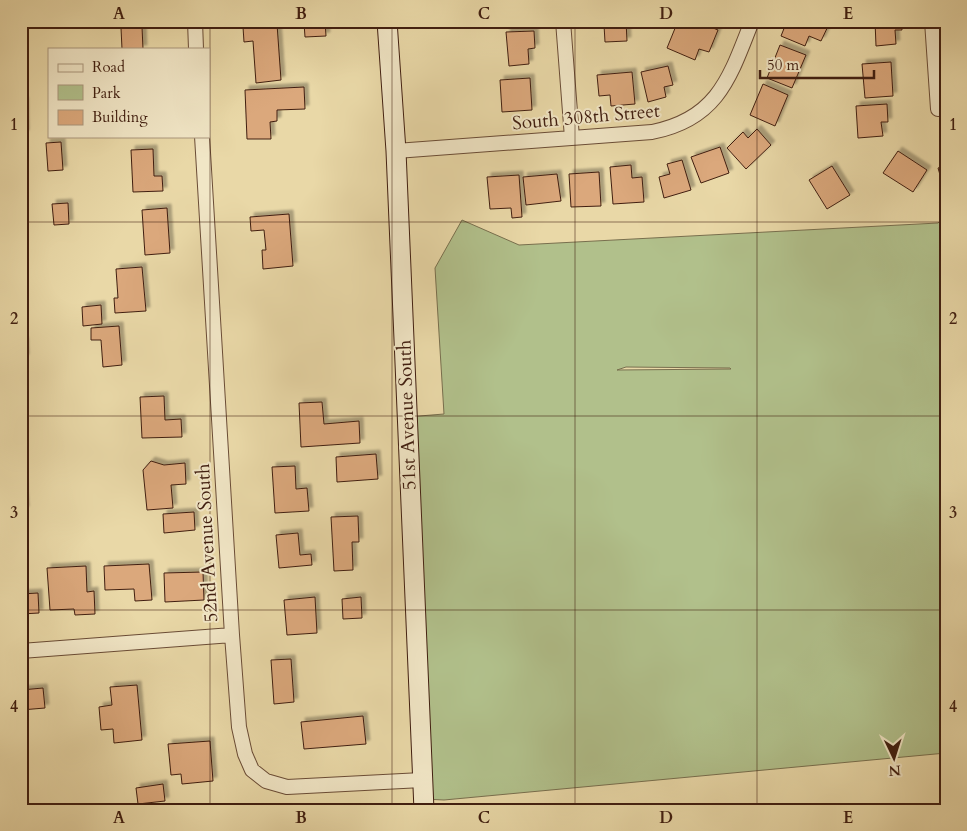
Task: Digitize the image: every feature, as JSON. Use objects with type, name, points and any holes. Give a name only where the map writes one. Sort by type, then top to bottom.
[{"type":"main road","name":"51st Avenue South","points":[[387,21],[396,151],[424,810]]},
{"type":"street","points":[[195,21],[196,48]]},
{"type":"street","points":[[563,21],[572,138]]},
{"type":"street","name":"South 308th Street","points":[[396,151],[652,132],[673,127],[688,121],[700,113],[719,92],[727,79],[752,21]]},
{"type":"street","points":[[932,21],[938,109]]},
{"type":"street","name":"52nd Avenue South","points":[[202,138],[232,635],[239,727],[248,763],[258,776],[266,781],[287,787],[422,780]]},
{"type":"street","points":[[21,651],[232,635]]},
{"type":"green space","points":[[946,216],[946,753],[444,800],[423,799],[407,417],[444,414],[435,268],[462,220],[519,245],[938,223]],"holes":[[[626,367],[731,369],[617,370]]]},
{"type":"building","points":[[325,21],[326,36],[305,37],[304,23]]},
{"type":"building","points":[[504,21],[531,21],[531,26],[505,28]]},
{"type":"building","points":[[595,21],[626,21],[627,41],[605,42],[604,25],[595,26]]},
{"type":"building","points":[[678,21],[696,21],[718,30],[709,52],[699,49],[695,60],[667,48]]},
{"type":"building","points":[[787,21],[830,22],[821,41],[809,36],[805,46],[781,36]]},
{"type":"building","points":[[875,21],[901,21],[902,30],[895,30],[896,44],[876,46]]},
{"type":"building","points":[[277,24],[281,80],[256,83],[253,41],[244,42],[243,27]]},
{"type":"building","points":[[142,27],[143,48],[122,48],[121,28]]},
{"type":"building","points":[[534,31],[535,48],[528,49],[529,64],[509,66],[506,32]]},
{"type":"building","points":[[780,45],[806,55],[792,88],[767,78]]},
{"type":"building","points":[[891,62],[893,96],[865,98],[862,64]]},
{"type":"building","points":[[668,66],[673,85],[664,87],[666,97],[648,102],[641,72]]},
{"type":"building","points":[[632,72],[635,104],[611,106],[610,95],[599,96],[597,75]]},
{"type":"building","points":[[530,78],[532,110],[502,112],[500,80]]},
{"type":"building","points":[[763,84],[788,95],[775,126],[750,115]]},
{"type":"building","points":[[304,87],[305,109],[277,110],[277,121],[270,122],[271,139],[247,139],[245,90]]},
{"type":"building","points":[[21,101],[24,101],[25,134],[21,134]]},
{"type":"building","points":[[887,104],[888,122],[881,122],[883,136],[858,138],[856,106]]},
{"type":"building","points":[[757,129],[771,145],[746,169],[727,148],[743,132],[748,138]]},
{"type":"building","points":[[61,142],[63,170],[48,171],[46,143]]},
{"type":"building","points":[[720,147],[729,173],[701,183],[691,157]]},
{"type":"building","points":[[153,149],[154,176],[162,176],[163,191],[133,192],[131,150]]},
{"type":"building","points":[[898,151],[927,170],[913,192],[883,173]]},
{"type":"building","points":[[682,160],[691,190],[664,198],[659,177],[670,174],[667,164]]},
{"type":"building","points":[[631,165],[632,178],[642,177],[644,202],[613,204],[610,167]]},
{"type":"building","points":[[946,165],[946,191],[945,192],[938,168]]},
{"type":"building","points":[[832,166],[850,195],[827,209],[809,180]]},
{"type":"building","points":[[599,172],[601,206],[571,207],[569,174]]},
{"type":"building","points":[[557,174],[561,201],[526,205],[523,177]]},
{"type":"building","points":[[519,175],[522,217],[512,218],[511,208],[490,209],[487,177]]},
{"type":"building","points":[[68,203],[69,224],[54,225],[52,204]]},
{"type":"building","points":[[167,208],[170,253],[145,255],[142,210]]},
{"type":"building","points":[[289,214],[293,266],[263,269],[262,250],[266,250],[264,230],[251,231],[250,217]]},
{"type":"building","points":[[142,267],[146,311],[115,313],[114,298],[118,298],[116,269]]},
{"type":"building","points":[[101,305],[102,324],[83,326],[82,307]]},
{"type":"building","points":[[119,326],[122,365],[103,367],[101,340],[91,340],[91,328]]},
{"type":"building","points":[[21,341],[24,341],[25,358],[21,358]]},
{"type":"building","points":[[164,396],[165,420],[181,419],[182,437],[142,438],[140,397]]},
{"type":"building","points":[[322,402],[324,424],[359,421],[360,443],[301,447],[299,403]]},
{"type":"building","points":[[376,454],[378,479],[337,482],[336,457]]},
{"type":"building","points":[[151,461],[164,465],[185,463],[186,484],[171,485],[173,508],[147,510],[143,470]]},
{"type":"building","points":[[21,466],[25,510],[21,510]]},
{"type":"building","points":[[295,466],[296,489],[307,488],[309,511],[275,513],[272,467]]},
{"type":"building","points":[[194,512],[195,530],[164,533],[163,514]]},
{"type":"building","points":[[358,516],[359,542],[352,542],[353,570],[334,571],[331,517]]},
{"type":"building","points":[[298,533],[300,555],[311,554],[312,565],[279,568],[276,535]]},
{"type":"building","points":[[149,564],[152,600],[135,601],[134,589],[105,590],[104,566]]},
{"type":"building","points":[[86,566],[87,592],[94,591],[95,614],[75,615],[74,609],[50,610],[47,568]]},
{"type":"building","points":[[203,572],[204,600],[165,602],[164,573]]},
{"type":"building","points":[[38,593],[39,613],[21,614],[21,594]]},
{"type":"building","points":[[315,597],[317,633],[287,635],[284,600]]},
{"type":"building","points":[[361,597],[362,618],[343,619],[342,599]]},
{"type":"building","points":[[291,659],[294,702],[274,704],[271,660]]},
{"type":"building","points":[[137,685],[142,740],[114,743],[113,729],[101,730],[99,707],[112,705],[110,687]]},
{"type":"building","points":[[43,688],[45,708],[21,710],[21,690]]},
{"type":"building","points":[[363,716],[366,744],[304,749],[301,722]]},
{"type":"building","points":[[210,741],[213,781],[182,784],[181,774],[171,775],[168,744]]},
{"type":"building","points":[[163,784],[165,801],[138,804],[136,788]]}]
